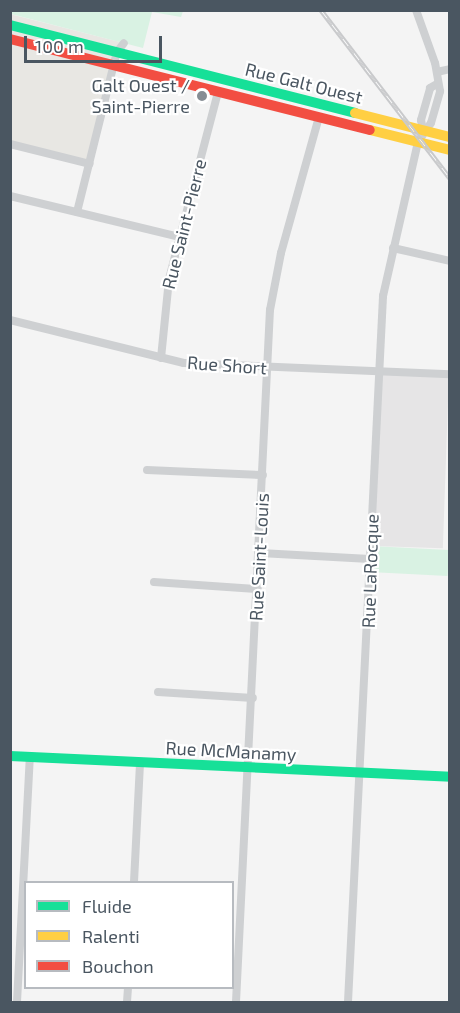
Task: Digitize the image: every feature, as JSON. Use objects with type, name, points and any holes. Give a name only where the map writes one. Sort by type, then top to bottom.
[{"type":"main road","name":"Rue Galt Ouest","points":[[10,25],[450,137]]},
{"type":"main road","name":"Rue Galt Ouest","points":[[10,39],[450,150]]},
{"type":"main road","name":"Rue McManamy","points":[[10,756],[450,777]]},
{"type":"street","points":[[416,10],[437,72],[450,69]]},
{"type":"street","points":[[77,212],[117,52],[124,43]]},
{"type":"street","name":"Rue LaRocque","points":[[348,1002],[362,773],[383,296],[418,142],[434,112],[440,91],[436,84],[437,72]]},
{"type":"street","name":"Rue Saint-Pierre","points":[[160,358],[165,298],[218,92]]},
{"type":"street","name":"Rue Saint-Louis","points":[[236,1002],[273,284],[319,117]]},
{"type":"street","points":[[10,144],[90,164]]},
{"type":"street","points":[[10,196],[179,237]]},
{"type":"street","points":[[393,248],[450,261]]},
{"type":"street","name":"Rue Short","points":[[10,320],[160,358],[267,368],[450,374]]},
{"type":"street","points":[[147,470],[263,475]]},
{"type":"street","points":[[260,553],[370,559]]},
{"type":"street","points":[[154,582],[258,589]]},
{"type":"street","points":[[158,692],[253,698]]},
{"type":"street","points":[[17,1002],[30,757]]},
{"type":"street","points":[[134,881],[140,763]]},
{"type":"shaded area","points":[[10,14],[124,43],[117,52],[90,164],[11,144]]},
{"type":"shaded area","points":[[380,371],[449,373],[443,548],[374,546]]},
{"type":"green space","points":[[11,10],[183,11],[181,17],[152,12],[143,48],[11,14]]},
{"type":"green space","points":[[371,546],[449,550],[448,576],[370,572]]},
{"type":"railway","points":[[321,10],[450,178]]},
{"type":"traffic: fast","points":[[10,25],[355,113]]},
{"type":"traffic: fast","points":[[10,756],[450,777]]},
{"type":"traffic: slow","points":[[355,113],[450,137]]},
{"type":"traffic: slow","points":[[370,130],[450,150]]},
{"type":"traffic: jam","points":[[10,39],[370,130]]},
{"type":"place","name":"Galt Ouest / Saint-Pierre","points":[[202,96]]}]
